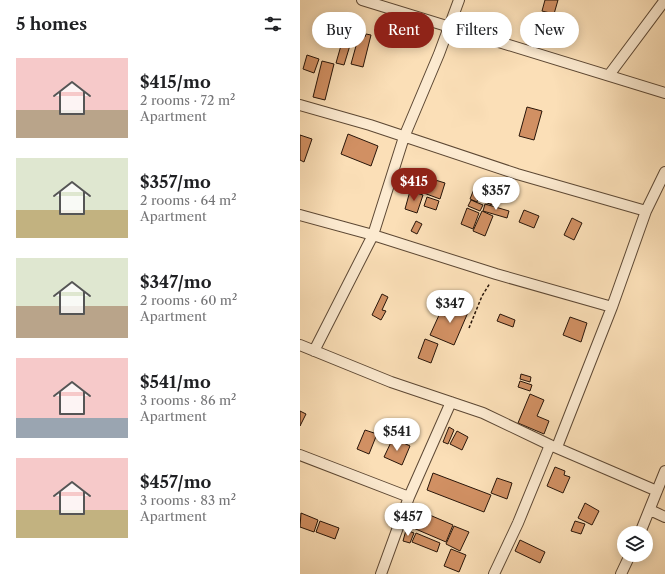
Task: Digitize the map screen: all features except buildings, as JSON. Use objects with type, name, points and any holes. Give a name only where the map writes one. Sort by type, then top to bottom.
[{"type":"street","points":[[362,0],[442,25]]},
{"type":"street","points":[[455,12],[459,0]]},
{"type":"street","points":[[609,75],[664,0]]},
{"type":"street","points":[[314,351],[373,235],[404,137],[442,46]]},
{"type":"street","points":[[512,46],[665,93]]},
{"type":"street","points":[[300,105],[370,124],[404,137],[517,174],[646,211]]},
{"type":"street","points":[[494,574],[554,446],[612,307],[646,211],[665,172]]},
{"type":"street","points":[[300,215],[373,235],[496,274],[612,307]]},
{"type":"street","points":[[300,345],[391,382],[483,413],[657,491]]},
{"type":"street","points":[[380,574],[409,498],[451,402]]},
{"type":"street","points":[[300,455],[409,498]]},
{"type":"street","points":[[643,526],[665,471]]},
{"type":"street","points":[[650,510],[665,517]]},
{"type":"street","points":[[622,574],[627,562]]},
{"type":"path","points":[[469,328],[482,296],[496,274]]}]
